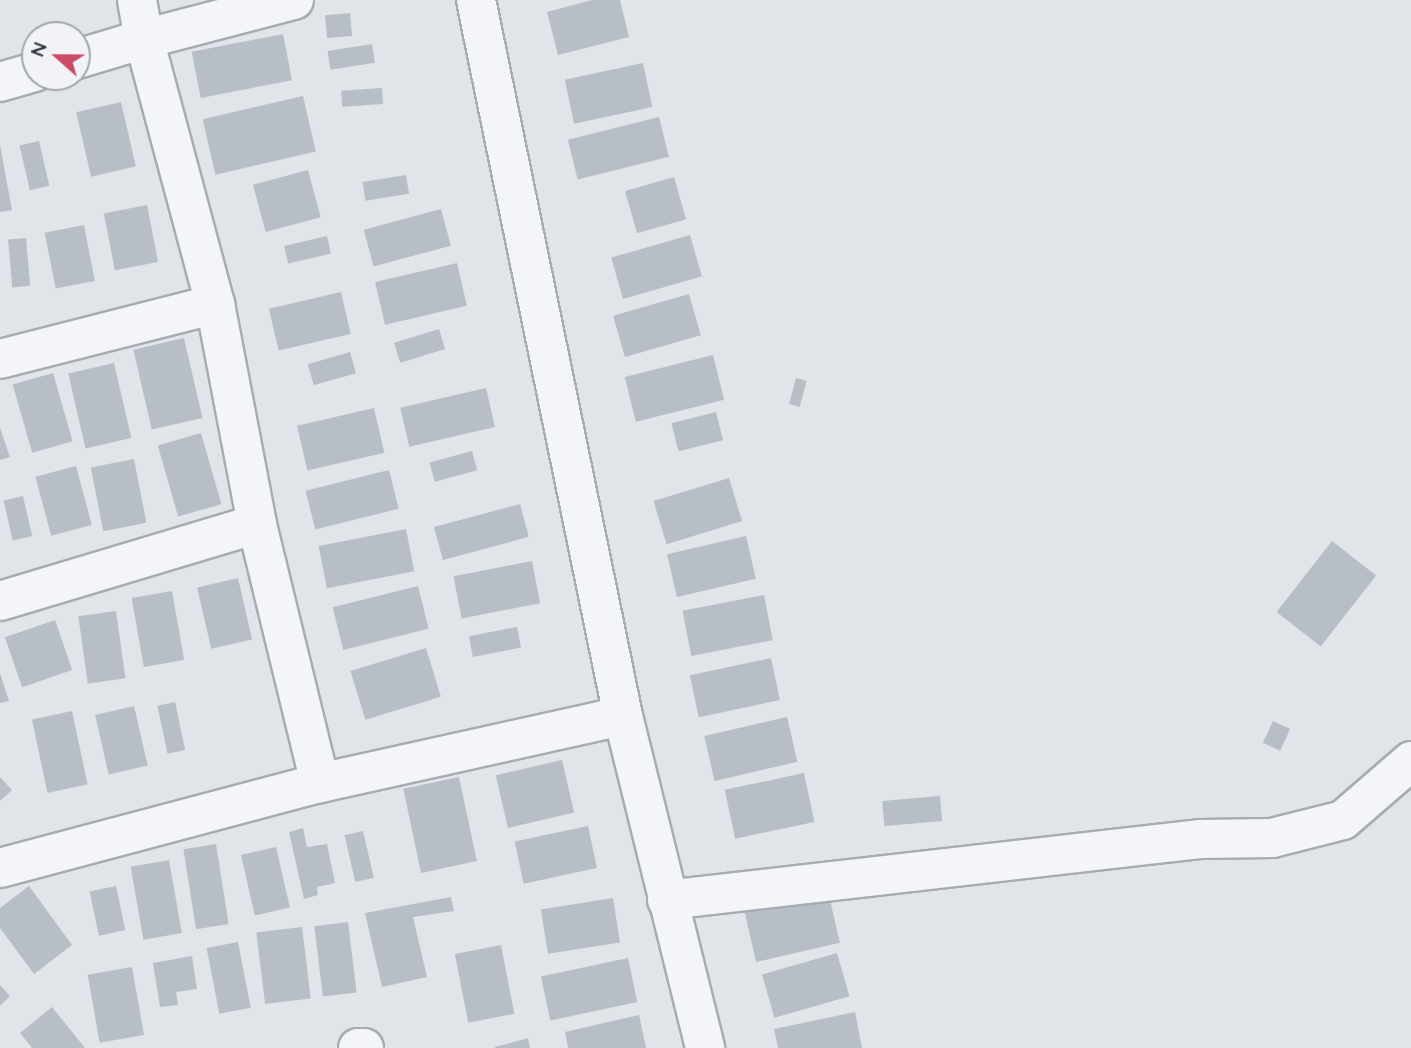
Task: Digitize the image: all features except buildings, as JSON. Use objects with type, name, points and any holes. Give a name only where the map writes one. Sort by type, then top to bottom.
[{"type":"street","points":[[137,0],[144,39],[215,304],[257,524],[320,783]]},
{"type":"street","points":[[91,55],[294,0]]},
{"type":"street","points":[[476,0],[623,716],[705,1048]]},
{"type":"street","points":[[0,82],[21,76]]},
{"type":"street","points":[[0,359],[215,304]]},
{"type":"street","points":[[0,601],[257,524]]},
{"type":"street","points":[[0,869],[320,783],[623,716]]},
{"type":"street","points":[[667,900],[1200,839],[1272,838],[1343,820],[1411,761]]}]
